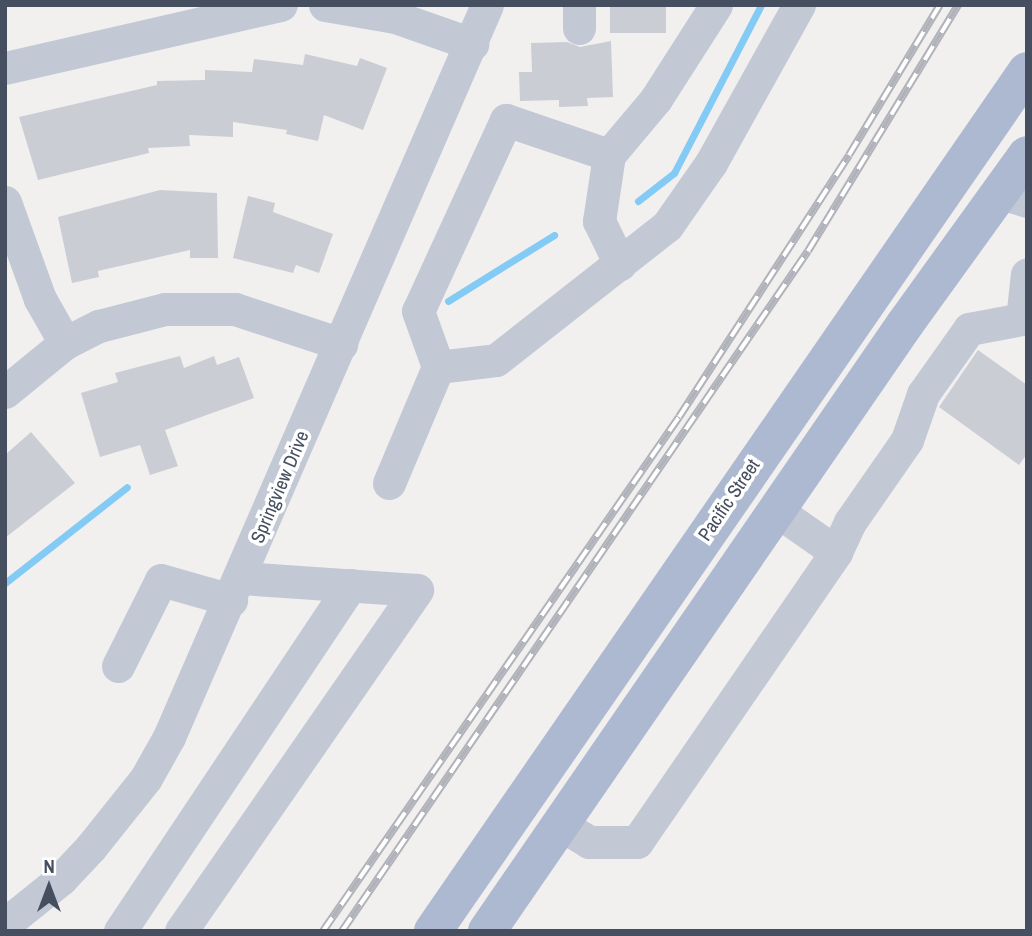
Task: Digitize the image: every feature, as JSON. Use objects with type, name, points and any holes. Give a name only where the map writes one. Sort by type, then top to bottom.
[{"type":"main road","name":"Pacific Street","points":[[433,931],[1027,71]]},
{"type":"main road","points":[[1014,197],[997,159],[1027,112]]},
{"type":"main road","points":[[487,931],[905,324],[1014,197],[1027,155]]},
{"type":"main road","points":[[912,240],[940,231],[976,191],[1014,197]]},
{"type":"main road","points":[[685,565],[709,555],[753,508],[777,511]]},
{"type":"main road","points":[[561,825],[553,792],[597,724],[590,707]]},
{"type":"main road","points":[[470,876],[499,868],[529,828],[561,825]]},
{"type":"street","points":[[5,68],[281,5]]},
{"type":"street","points":[[325,5],[395,17],[472,44]]},
{"type":"street","name":"Springview Drive","points":[[5,924],[61,879],[146,779],[236,589],[487,5]]},
{"type":"street","points":[[438,368],[496,360],[667,226],[711,163],[799,5]]},
{"type":"street","points":[[620,264],[599,221],[609,155],[656,99],[707,12]]},
{"type":"street","points":[[389,483],[438,368],[418,311],[506,120],[609,155]]},
{"type":"street","points":[[5,202],[40,299],[65,343]]},
{"type":"street","points":[[561,825],[589,842],[637,842],[836,552],[850,522],[907,440],[923,394],[969,329],[1022,318],[1027,274]]},
{"type":"street","points":[[5,391],[65,343],[130,316],[200,306],[273,319],[341,344]]},
{"type":"street","points":[[777,511],[836,552]]},
{"type":"street","points":[[118,666],[161,580],[236,589],[351,585],[417,590],[181,931]]},
{"type":"street","points":[[120,931],[351,585]]},
{"type":"building","points":[[610,5],[666,5],[666,33],[610,33]]},
{"type":"building","points":[[611,41],[613,97],[587,98],[588,106],[559,107],[559,100],[520,101],[519,72],[532,72],[531,43],[567,42],[580,47]]},
{"type":"building","points":[[305,54],[357,66],[360,58],[387,68],[363,130],[324,115],[318,141],[286,134],[287,130],[233,122],[233,137],[189,135],[190,146],[148,148],[149,153],[38,180],[19,117],[157,85],[157,81],[205,80],[205,70],[252,72],[254,59],[303,65]]},
{"type":"building","points":[[160,190],[217,193],[218,258],[190,258],[190,250],[98,271],[99,277],[72,283],[58,217]]},
{"type":"building","points":[[248,196],[275,203],[273,212],[333,234],[319,273],[296,265],[293,273],[233,258]]},
{"type":"building","points":[[978,350],[1027,385],[1027,454],[1019,465],[939,407]]},
{"type":"building","points":[[180,356],[184,368],[214,356],[217,365],[239,357],[254,398],[165,430],[178,466],[150,475],[140,445],[100,457],[81,393],[118,382],[115,373]]},
{"type":"building","points":[[31,432],[75,483],[5,538],[5,455]]},
{"type":"waterway","points":[[638,201],[674,173],[761,5]]},
{"type":"waterway","points":[[448,301],[554,235]]},
{"type":"waterway","points":[[5,583],[127,487]]},
{"type":"railway","points":[[323,931],[679,417],[849,155],[940,5]]},
{"type":"railway","points":[[342,931],[808,251],[958,5]]}]
